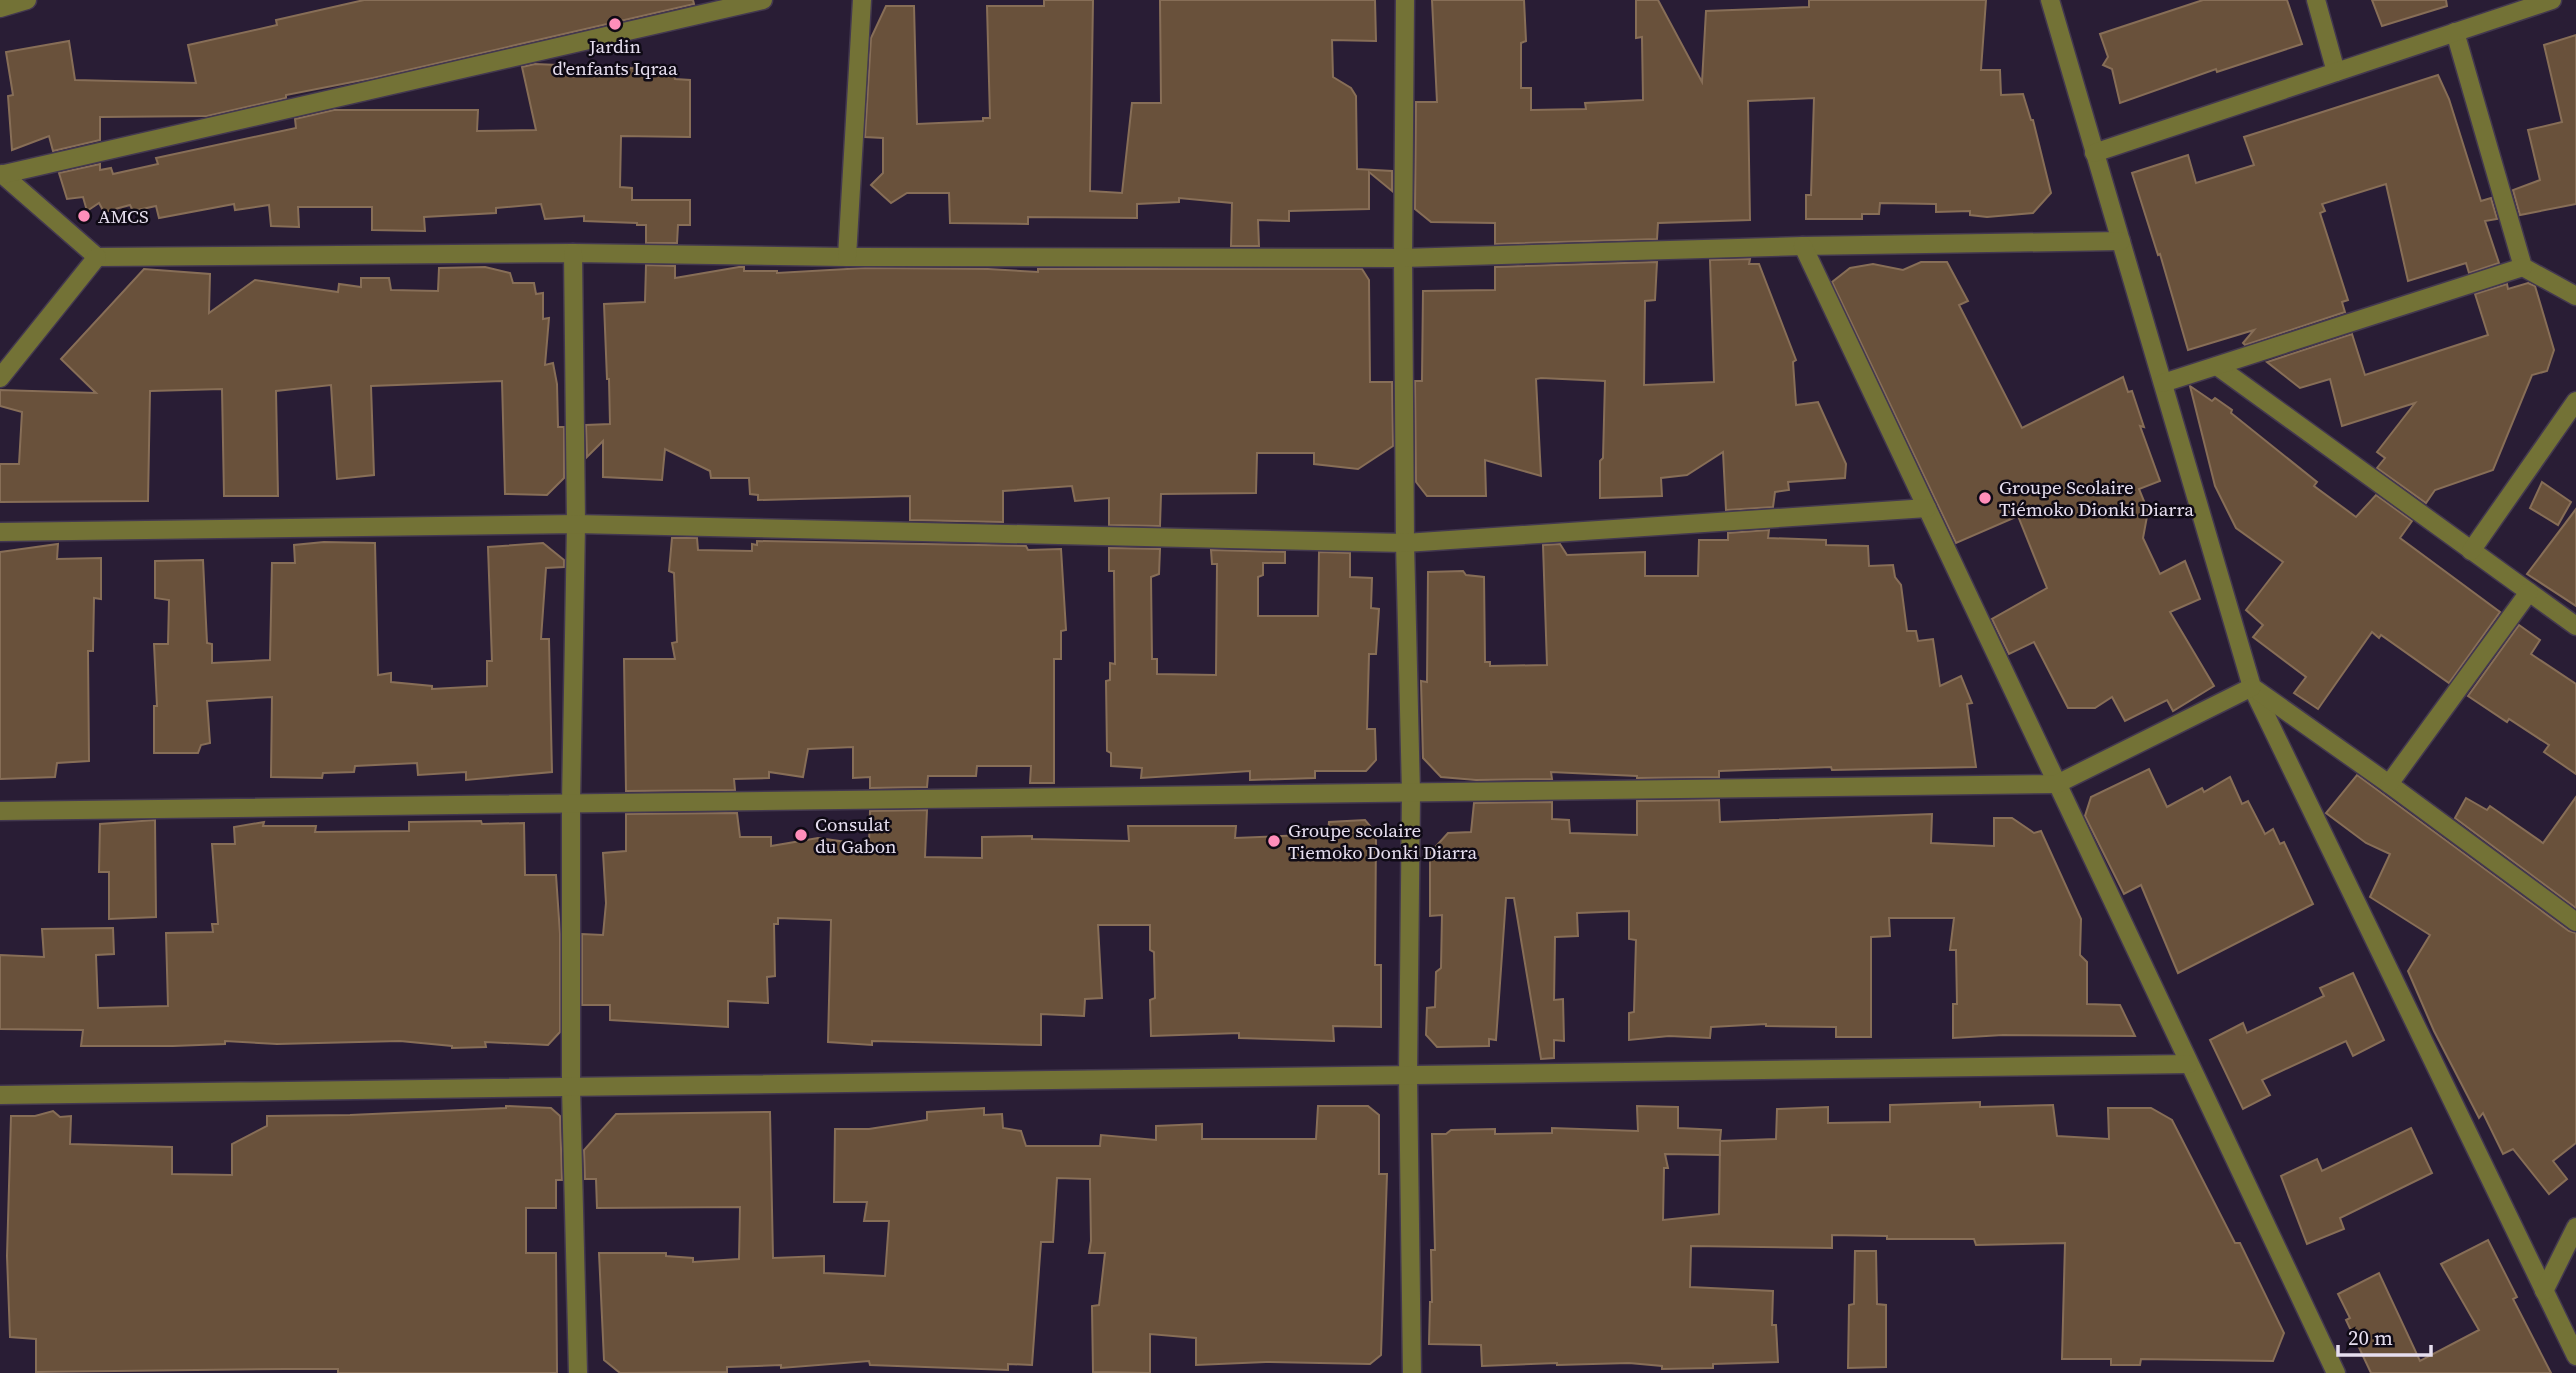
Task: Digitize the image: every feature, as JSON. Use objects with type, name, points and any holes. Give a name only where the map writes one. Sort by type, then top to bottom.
[{"type":"street","points":[[0,8],[27,0]]},
{"type":"street","points":[[1,175],[763,0]]},
{"type":"street","points":[[847,257],[862,0]]},
{"type":"street","points":[[1405,0],[1403,258],[1405,543],[1411,793],[1408,1076],[1412,1373]]},
{"type":"street","points":[[2050,0],[2252,687],[2576,1356]]},
{"type":"street","points":[[2316,0],[2336,72]]},
{"type":"street","points":[[2094,153],[2546,1]]},
{"type":"street","points":[[2455,32],[2523,267],[2576,296]]},
{"type":"street","points":[[1,175],[97,257],[573,253],[847,257],[1403,258],[1803,246],[2121,241]]},
{"type":"street","points":[[1803,246],[2336,1373]]},
{"type":"street","points":[[573,253],[576,524],[571,803],[571,1088],[578,1373]]},
{"type":"street","points":[[0,378],[97,257]]},
{"type":"street","points":[[2163,383],[2523,267]]},
{"type":"street","points":[[2217,366],[2576,626]]},
{"type":"street","points":[[2471,551],[2576,401]]},
{"type":"street","points":[[0,532],[576,524],[1405,543],[1927,508]]},
{"type":"street","points":[[2389,783],[2529,592]]},
{"type":"street","points":[[2252,687],[2389,783],[2576,922]]},
{"type":"street","points":[[0,811],[2057,784],[2252,687]]},
{"type":"street","points":[[0,1095],[2189,1064]]},
{"type":"street","points":[[2544,1291],[2576,1227]]},
{"type":"building","points":[[364,0],[693,0],[694,4],[373,78],[286,95],[286,98],[207,116],[100,117],[100,140],[53,151],[49,136],[12,150],[8,96],[13,95],[6,52],[69,41],[75,80],[196,83],[188,45],[277,25],[276,20]]},
{"type":"building","points":[[1044,0],[1093,0],[1090,191],[1122,193],[1132,103],[1161,103],[1160,0],[1375,0],[1376,41],[1332,40],[1333,77],[1351,88],[1356,96],[1357,169],[1392,171],[1392,191],[1369,172],[1369,209],[1289,211],[1289,221],[1258,220],[1259,246],[1231,246],[1232,203],[1179,198],[1179,202],[1137,204],[1137,218],[1028,217],[1028,224],[950,223],[949,193],[907,193],[891,203],[871,185],[883,173],[883,138],[865,137],[871,38],[886,6],[914,6],[917,124],[983,121],[983,118],[990,118],[987,6],[1044,6]]},
{"type":"building","points":[[1432,0],[1524,0],[1526,41],[1521,43],[1521,88],[1531,88],[1531,110],[1586,109],[1585,103],[1643,100],[1642,37],[1636,38],[1636,0],[1658,0],[1702,82],[1706,11],[1809,7],[1809,0],[1986,0],[1981,70],[2000,70],[2001,95],[2023,94],[2033,120],[2051,193],[2033,213],[1987,217],[1970,215],[1970,211],[1936,212],[1936,204],[1880,203],[1879,214],[1862,214],[1862,219],[1806,219],[1806,195],[1811,195],[1814,98],[1748,101],[1750,220],[1658,223],[1657,239],[1495,244],[1495,223],[1431,222],[1415,209],[1416,102],[1437,102]]},
{"type":"building","points":[[2203,0],[2287,0],[2302,44],[2217,72],[2216,69],[2120,103],[2112,69],[2103,65],[2108,57],[2100,34]]},
{"type":"building","points":[[2372,0],[2446,0],[2447,6],[2382,26]]},
{"type":"building","points":[[2576,35],[2576,204],[2520,215],[2513,190],[2540,180],[2528,130],[2562,122],[2544,45]]},
{"type":"building","points":[[535,64],[674,70],[675,79],[690,80],[690,137],[621,136],[620,187],[632,188],[632,200],[690,200],[690,225],[678,225],[677,243],[646,243],[646,225],[637,223],[584,221],[584,216],[545,219],[541,204],[496,208],[496,213],[424,217],[425,231],[372,230],[372,207],[298,207],[299,227],[271,226],[269,205],[235,210],[234,204],[159,218],[156,206],[133,211],[130,205],[104,212],[99,203],[87,211],[83,197],[67,199],[59,173],[100,164],[100,170],[111,168],[113,174],[158,164],[156,158],[296,128],[295,119],[334,110],[478,110],[477,131],[536,130],[522,67]]},
{"type":"building","points":[[2438,75],[2449,99],[2481,201],[2491,198],[2497,219],[2485,221],[2499,263],[2469,273],[2466,263],[2408,281],[2386,184],[2322,204],[2325,211],[2320,213],[2348,300],[2342,302],[2345,312],[2245,345],[2243,343],[2254,330],[2188,350],[2160,254],[2158,255],[2132,173],[2188,155],[2196,183],[2254,165],[2244,137]]},
{"type":"building","points":[[1750,259],[1749,264],[1759,264],[1796,360],[1793,362],[1796,405],[1818,402],[1846,464],[1845,478],[1788,482],[1789,490],[1775,492],[1773,507],[1726,510],[1723,452],[1687,475],[1661,478],[1662,496],[1600,498],[1605,381],[1541,378],[1536,379],[1541,476],[1485,460],[1486,496],[1427,496],[1416,482],[1415,381],[1422,381],[1423,291],[1495,290],[1495,267],[1657,262],[1655,300],[1645,301],[1644,385],[1714,382],[1710,260]]},
{"type":"building","points":[[1921,262],[1947,262],[1968,301],[1959,305],[2022,428],[2123,377],[2128,392],[2132,391],[2144,427],[2140,426],[2160,481],[2139,489],[2148,511],[2143,538],[2160,574],[2185,561],[2200,599],[2170,612],[2214,686],[2173,711],[2167,700],[2125,721],[2112,697],[2095,708],[2068,708],[2034,642],[2009,654],[1992,619],[2047,588],[2018,516],[1956,543],[1832,282],[1850,268],[1873,264],[1903,270]]},
{"type":"building","points":[[646,265],[675,266],[675,278],[739,267],[744,267],[744,271],[777,273],[865,268],[1038,272],[1038,269],[1362,269],[1369,280],[1370,382],[1392,382],[1393,446],[1358,469],[1314,464],[1314,453],[1257,453],[1256,493],[1161,494],[1160,526],[1109,525],[1109,498],[1075,501],[1072,486],[1003,491],[1003,522],[910,520],[910,496],[758,500],[758,495],[750,494],[749,478],[711,478],[710,471],[665,449],[662,480],[603,477],[603,441],[587,457],[586,425],[610,424],[604,304],[645,302]]},
{"type":"building","points":[[485,267],[510,273],[513,283],[534,283],[536,294],[543,293],[543,319],[549,318],[545,365],[553,363],[557,384],[558,427],[564,427],[564,478],[547,495],[505,494],[502,381],[371,386],[374,475],[337,479],[331,385],[276,391],[278,496],[224,496],[222,389],[150,391],[148,501],[0,502],[0,464],[19,464],[22,412],[0,406],[0,390],[96,393],[61,359],[144,269],[210,274],[209,313],[255,280],[338,292],[339,284],[361,287],[361,278],[389,278],[391,290],[438,291],[439,268]]},
{"type":"building","points":[[2528,283],[2535,286],[2554,350],[2547,371],[2532,375],[2493,470],[2435,490],[2426,503],[2377,468],[2385,458],[2377,452],[2415,403],[2342,426],[2330,379],[2300,388],[2267,362],[2352,334],[2365,375],[2488,335],[2475,294],[2507,284],[2508,289]]},
{"type":"building","points":[[2190,386],[2212,401],[2215,398],[2232,410],[2231,413],[2317,482],[2314,486],[2356,517],[2376,495],[2412,521],[2400,538],[2500,612],[2449,683],[2381,635],[2379,638],[2372,632],[2318,709],[2294,693],[2306,677],[2253,637],[2263,625],[2246,610],[2283,562],[2236,528],[2215,486]]},
{"type":"building","points":[[2542,482],[2571,502],[2558,525],[2530,508]]},
{"type":"building","points":[[2576,509],[2576,606],[2527,574]]},
{"type":"building","points":[[1769,530],[1768,538],[1826,540],[1826,545],[1868,546],[1869,566],[1893,565],[1895,577],[1901,585],[1907,631],[1916,631],[1918,641],[1933,639],[1940,686],[1961,676],[1972,703],[1967,704],[1976,767],[1832,770],[1831,767],[1719,771],[1719,777],[1637,778],[1551,772],[1552,779],[1476,780],[1441,777],[1423,758],[1421,681],[1427,682],[1428,572],[1463,571],[1466,575],[1484,577],[1485,662],[1490,662],[1490,666],[1547,665],[1543,545],[1560,544],[1567,555],[1645,552],[1645,576],[1698,576],[1699,540],[1728,540],[1728,533]]},
{"type":"building","points":[[672,538],[697,538],[698,550],[752,551],[752,544],[757,545],[757,541],[1061,549],[1066,630],[1061,631],[1061,659],[1054,659],[1054,783],[1030,783],[1031,766],[977,766],[976,776],[928,776],[927,787],[870,788],[870,777],[853,778],[853,747],[808,749],[803,777],[769,772],[769,778],[734,779],[735,790],[626,791],[624,659],[675,659],[672,643],[677,642],[674,573],[669,571]]},
{"type":"building","points":[[324,542],[375,543],[378,675],[391,673],[391,682],[432,686],[432,689],[487,686],[487,661],[492,661],[488,547],[543,543],[564,560],[564,567],[546,568],[541,639],[549,639],[552,772],[466,780],[466,772],[418,775],[417,763],[355,766],[354,772],[323,773],[322,778],[271,777],[272,697],[207,701],[210,743],[201,745],[198,753],[154,753],[154,706],[157,706],[154,644],[168,644],[169,600],[155,598],[155,561],[203,560],[207,643],[212,644],[212,663],[270,660],[272,563],[295,563],[294,545]]},
{"type":"building","points":[[58,544],[57,559],[101,558],[101,599],[94,598],[93,651],[88,651],[89,761],[57,763],[55,777],[0,779],[0,552]]},
{"type":"building","points":[[1109,548],[1160,549],[1159,574],[1151,577],[1152,659],[1157,659],[1157,674],[1216,675],[1217,564],[1212,564],[1211,550],[1285,552],[1285,563],[1263,563],[1263,575],[1258,577],[1258,616],[1318,616],[1319,552],[1350,553],[1350,577],[1372,578],[1371,608],[1379,609],[1376,654],[1369,654],[1367,729],[1375,729],[1376,760],[1366,771],[1315,771],[1315,778],[1250,780],[1250,771],[1141,778],[1142,768],[1111,766],[1111,753],[1107,751],[1106,681],[1110,680],[1110,663],[1115,664],[1114,571],[1109,571]]},
{"type":"building","points":[[2519,625],[2540,640],[2531,654],[2576,684],[2576,774],[2544,752],[2549,745],[2468,696]]},
{"type":"building","points":[[2149,769],[2167,807],[2202,788],[2204,792],[2230,777],[2242,804],[2248,801],[2265,834],[2273,829],[2280,844],[2284,842],[2313,904],[2178,973],[2141,885],[2124,894],[2085,816],[2091,797]]},
{"type":"building","points":[[2357,775],[2569,931],[2576,933],[2576,1143],[2553,1161],[2567,1179],[2549,1194],[2513,1149],[2503,1154],[2483,1113],[2479,1118],[2434,1031],[2408,971],[2430,935],[2370,897],[2390,854],[2366,843],[2326,813]]},
{"type":"building","points":[[2576,797],[2576,908],[2455,818],[2466,798],[2487,810],[2490,806],[2543,843]]},
{"type":"building","points":[[1719,800],[1720,822],[1932,814],[1931,843],[1994,846],[1994,818],[2012,818],[2034,833],[2041,831],[2081,919],[2080,955],[2087,962],[2087,1004],[2120,1005],[2135,1036],[2003,1035],[1953,1038],[1953,1004],[1957,1004],[1956,950],[1950,950],[1954,918],[1889,918],[1890,936],[1871,937],[1871,1037],[1836,1037],[1836,1027],[1766,1024],[1711,1027],[1710,1038],[1669,1036],[1629,1040],[1629,1013],[1634,1012],[1636,940],[1629,939],[1629,911],[1577,913],[1578,936],[1555,937],[1554,1000],[1563,999],[1564,1041],[1554,1040],[1554,1058],[1541,1059],[1514,898],[1506,898],[1496,1040],[1489,1039],[1489,1046],[1437,1047],[1426,1035],[1427,1008],[1435,1007],[1436,972],[1441,968],[1442,915],[1430,916],[1430,853],[1448,833],[1471,832],[1474,803],[1552,802],[1552,819],[1569,820],[1570,833],[1637,835],[1637,801]]},
{"type":"building","points":[[927,810],[925,857],[982,858],[982,837],[1032,836],[1032,839],[1129,841],[1128,826],[1236,826],[1235,838],[1328,834],[1329,822],[1365,820],[1376,833],[1375,965],[1381,965],[1381,1027],[1333,1026],[1334,1041],[1239,1038],[1239,1033],[1151,1036],[1150,1000],[1155,998],[1154,952],[1150,950],[1150,925],[1098,925],[1102,998],[1085,999],[1084,1016],[1041,1014],[1041,1045],[872,1041],[872,1045],[828,1042],[831,920],[778,918],[778,924],[774,924],[775,976],[767,977],[768,1003],[728,1001],[728,1027],[610,1020],[610,1005],[582,1005],[582,934],[603,935],[606,903],[603,853],[626,851],[626,814],[737,813],[740,837],[771,837],[771,846],[818,838],[869,845],[870,811]]},
{"type":"building","points":[[155,820],[156,917],[109,919],[109,872],[99,872],[100,824]]},
{"type":"building","points":[[481,821],[482,824],[524,823],[525,875],[556,875],[560,934],[560,1032],[548,1045],[485,1042],[486,1047],[452,1048],[400,1041],[277,1044],[225,1041],[225,1044],[173,1046],[81,1046],[83,1030],[0,1029],[0,955],[44,957],[42,929],[113,928],[114,954],[96,955],[98,1008],[168,1006],[166,933],[213,932],[212,924],[218,924],[212,844],[235,844],[234,827],[264,822],[263,826],[316,826],[315,832],[409,831],[409,822]]},
{"type":"building","points":[[2353,973],[2384,1040],[2353,1056],[2346,1041],[2262,1080],[2270,1095],[2243,1109],[2210,1040],[2243,1023],[2247,1033],[2324,996],[2320,988]]},
{"type":"building","points":[[1980,1102],[1980,1107],[2053,1105],[2057,1136],[2109,1139],[2108,1108],[2151,1108],[2172,1120],[2235,1243],[2240,1243],[2284,1333],[2273,1361],[2141,1359],[2140,1365],[2111,1365],[2111,1359],[2062,1359],[2065,1243],[1976,1245],[1974,1239],[1887,1239],[1887,1236],[1832,1235],[1832,1248],[1691,1246],[1690,1287],[1773,1291],[1772,1325],[1776,1325],[1778,1362],[1662,1369],[1662,1366],[1629,1363],[1482,1366],[1481,1345],[1429,1344],[1432,1302],[1431,1250],[1435,1250],[1432,1134],[1446,1134],[1451,1130],[1495,1129],[1495,1134],[1552,1133],[1552,1128],[1638,1131],[1637,1106],[1678,1107],[1678,1128],[1721,1130],[1720,1141],[1776,1139],[1777,1109],[1828,1107],[1828,1123],[1890,1122],[1890,1105]],"holes":[[[1665,1154],[1720,1155],[1719,1214],[1663,1220],[1664,1168],[1668,1168]]]},
{"type":"building","points":[[506,1106],[551,1108],[560,1116],[562,1180],[556,1180],[556,1208],[526,1208],[526,1253],[556,1253],[557,1373],[338,1373],[338,1369],[36,1372],[36,1339],[10,1337],[7,1256],[11,1116],[35,1116],[53,1111],[60,1117],[71,1116],[70,1144],[172,1147],[172,1174],[232,1175],[232,1144],[267,1126],[267,1116],[350,1115]]},
{"type":"building","points":[[1318,1106],[1368,1106],[1379,1115],[1379,1174],[1387,1174],[1381,1355],[1370,1364],[1266,1362],[1196,1365],[1196,1338],[1150,1334],[1150,1373],[1093,1372],[1092,1306],[1099,1305],[1105,1253],[1089,1253],[1090,1179],[1057,1178],[1053,1242],[1041,1242],[1032,1365],[1008,1364],[1008,1370],[870,1365],[869,1361],[781,1368],[781,1365],[727,1367],[727,1372],[620,1373],[604,1360],[599,1253],[666,1253],[666,1256],[693,1258],[693,1262],[739,1259],[740,1207],[597,1208],[596,1179],[585,1179],[584,1150],[616,1114],[770,1112],[773,1258],[824,1256],[824,1273],[885,1276],[889,1221],[864,1221],[867,1202],[834,1202],[835,1129],[869,1129],[927,1120],[927,1112],[984,1108],[984,1115],[1002,1114],[1003,1128],[1021,1131],[1026,1146],[1100,1146],[1101,1135],[1156,1140],[1156,1126],[1202,1124],[1202,1139],[1316,1139]]},
{"type":"building","points":[[2411,1128],[2432,1173],[2340,1218],[2344,1229],[2307,1244],[2281,1176],[2317,1159],[2322,1171]]},
{"type":"building","points":[[2488,1240],[2517,1297],[2513,1299],[2551,1373],[2371,1373],[2346,1320],[2350,1318],[2338,1294],[2379,1273],[2420,1361],[2479,1330],[2441,1264]]},
{"type":"building","points":[[1855,1251],[1876,1251],[1877,1304],[1886,1305],[1886,1367],[1848,1368],[1849,1305],[1854,1304]]},
{"type":"place","name":"Jardin d'enfants Iqraa","points":[[615,24]]},
{"type":"place","name":"AMCS","points":[[84,216]]},
{"type":"place","name":"Groupe Scolaire Tiémoko Dionki Diarra","points":[[1985,498]]},
{"type":"place","name":"Consulat du Gabon","points":[[801,835]]},
{"type":"place","name":"Groupe scolaire Tiemoko Donki Diarra","points":[[1274,841]]}]
